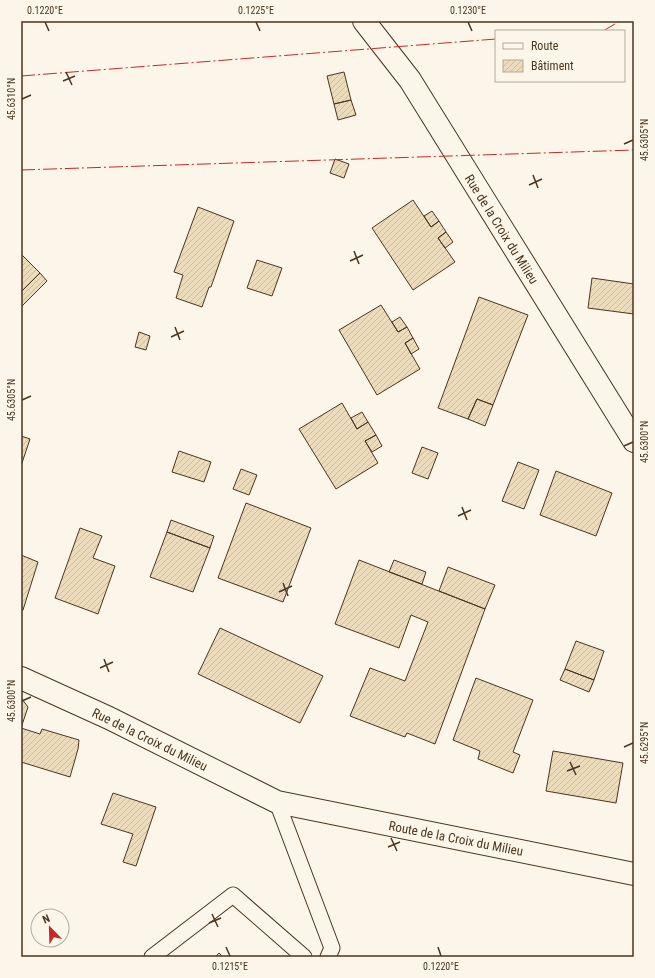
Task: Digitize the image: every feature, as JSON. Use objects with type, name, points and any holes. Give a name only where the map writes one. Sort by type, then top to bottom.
[{"type":"street","name":"Rue de la Croix du Milieu","points":[[364,21],[410,80],[634,441]]},
{"type":"street","name":"Rue de la Croix du Milieu","points":[[21,678],[109,718],[277,802]]},
{"type":"street","name":"Route de la Croix du Milieu","points":[[277,802],[634,874]]},
{"type":"lane","points":[[277,802],[332,948],[328,957]]},
{"type":"lane","points":[[152,957],[233,895],[304,957]]},
{"type":"building","points":[[344,72],[351,100],[334,104],[327,76]]},
{"type":"building","points":[[351,100],[356,115],[338,120],[334,104]]},
{"type":"building","points":[[335,159],[349,164],[344,178],[330,173]]},
{"type":"building","points":[[413,200],[431,227],[439,221],[446,232],[438,238],[455,262],[413,290],[372,228]]},
{"type":"building","points":[[198,207],[234,221],[211,287],[209,287],[202,307],[176,298],[183,275],[174,272]]},
{"type":"building","points":[[432,211],[439,221],[431,227],[424,216]]},
{"type":"building","points":[[446,232],[453,242],[445,248],[438,238]]},
{"type":"building","points":[[21,254],[40,273],[21,292]]},
{"type":"building","points":[[257,260],[282,268],[272,296],[247,288]]},
{"type":"building","points":[[40,273],[47,281],[21,307],[21,292]]},
{"type":"building","points":[[592,278],[634,284],[634,314],[588,308]]},
{"type":"building","points":[[479,297],[528,315],[493,405],[477,399],[468,419],[438,408]]},
{"type":"building","points":[[381,305],[398,332],[407,327],[413,338],[405,343],[420,369],[377,395],[339,330]]},
{"type":"building","points":[[400,317],[407,327],[398,332],[392,322]]},
{"type":"building","points":[[139,332],[150,336],[146,350],[135,347]]},
{"type":"building","points":[[413,338],[419,349],[411,354],[405,343]]},
{"type":"building","points":[[477,399],[493,405],[485,426],[468,419]]},
{"type":"building","points":[[342,403],[357,429],[368,422],[376,435],[365,441],[378,463],[336,489],[299,429]]},
{"type":"building","points":[[362,412],[368,422],[357,429],[351,418]]},
{"type":"building","points":[[376,435],[382,446],[372,452],[365,441]]},
{"type":"building","points":[[21,436],[30,439],[21,466]]},
{"type":"building","points":[[422,447],[438,453],[428,479],[412,473]]},
{"type":"building","points":[[179,451],[211,462],[204,482],[172,472]]},
{"type":"building","points":[[518,462],[539,470],[524,509],[502,501]]},
{"type":"building","points":[[241,469],[257,475],[249,495],[233,489]]},
{"type":"building","points":[[556,471],[612,493],[596,536],[540,515]]},
{"type":"building","points":[[246,503],[311,528],[283,602],[218,578]]},
{"type":"building","points":[[171,520],[214,536],[210,548],[167,532]]},
{"type":"building","points":[[80,528],[102,536],[93,558],[115,566],[98,614],[55,598]]},
{"type":"building","points":[[167,532],[210,548],[193,592],[150,577]]},
{"type":"building","points":[[21,555],[38,562],[23,610],[21,610]]},
{"type":"building","points":[[359,560],[485,609],[435,744],[407,733],[405,737],[350,716],[370,668],[405,681],[428,622],[411,615],[399,648],[335,624]]},
{"type":"building","points":[[394,560],[426,572],[422,584],[389,572]]},
{"type":"building","points":[[448,567],[495,585],[485,609],[439,591]]},
{"type":"building","points":[[220,628],[323,676],[300,723],[198,674]]},
{"type":"building","points":[[576,641],[604,651],[594,680],[565,669]]},
{"type":"building","points":[[565,669],[594,680],[589,692],[560,680]]},
{"type":"building","points":[[476,678],[533,700],[513,752],[520,755],[513,773],[478,759],[480,751],[453,740]]},
{"type":"building","points":[[22,699],[28,707],[21,728],[21,702]]},
{"type":"building","points":[[21,728],[40,734],[42,729],[79,740],[70,777],[21,762]]},
{"type":"building","points":[[553,751],[623,763],[616,803],[546,791]]},
{"type":"building","points":[[113,793],[156,807],[136,866],[123,862],[133,834],[101,824]]},
{"type":"building","points":[[219,953],[223,957],[215,957]]},
{"type":"power","points":[[605,30],[620,21]]},
{"type":"power","points":[[21,76],[495,39]]},
{"type":"power","points":[[21,170],[634,150]]}]
